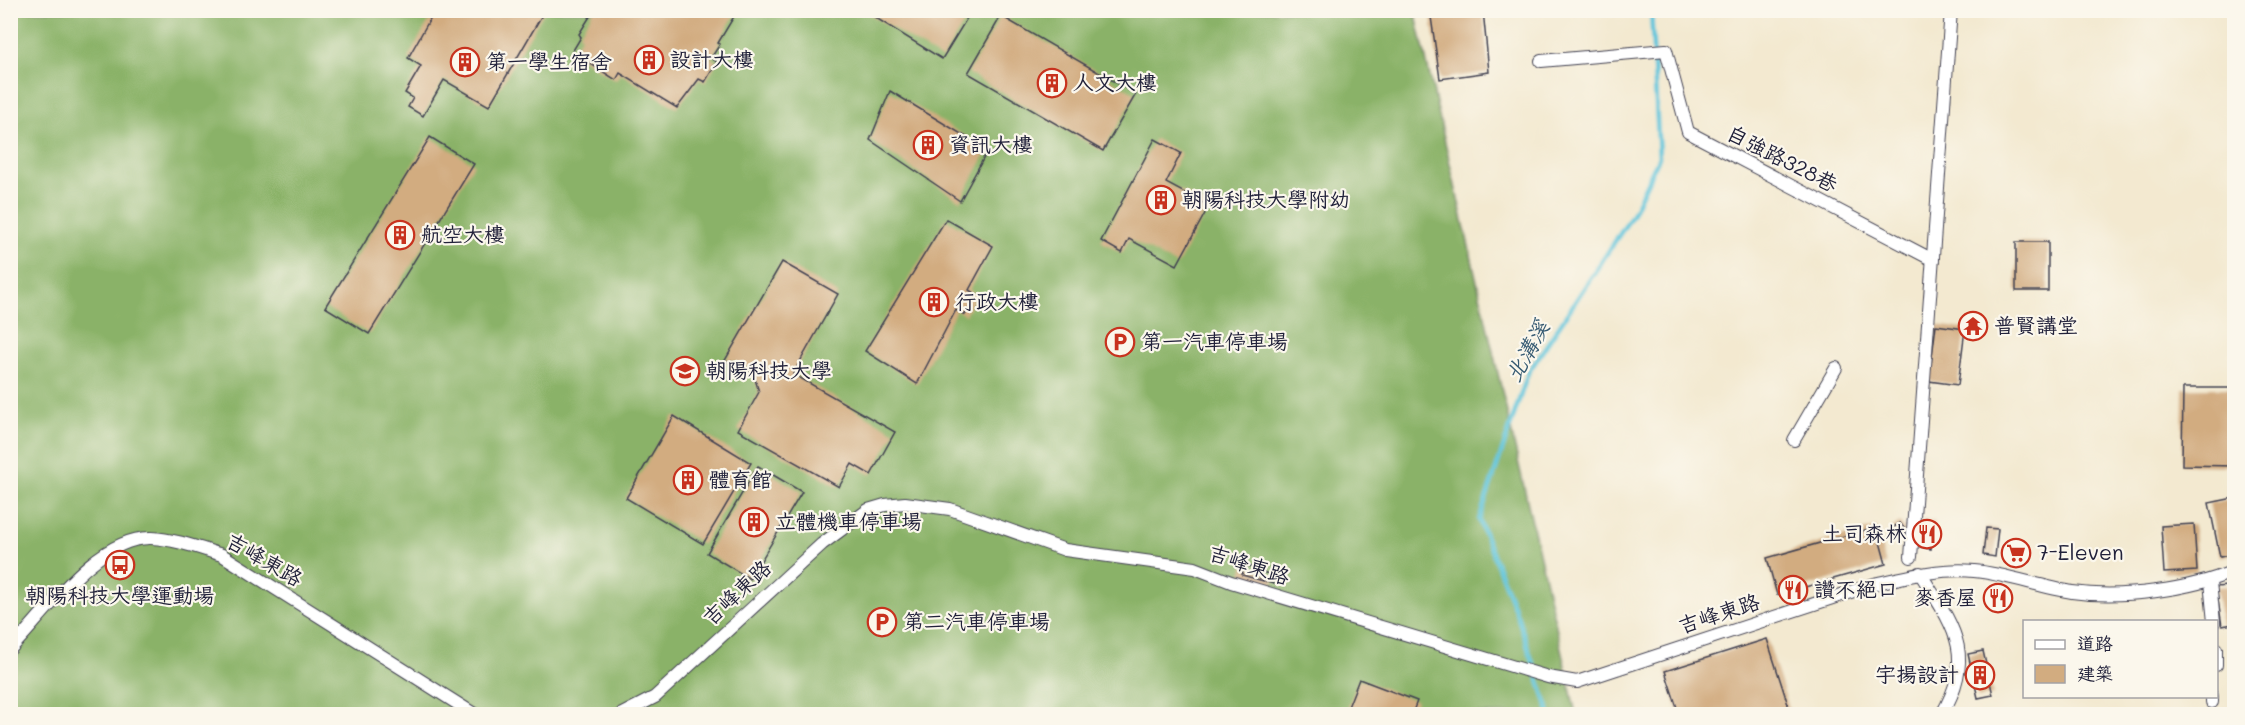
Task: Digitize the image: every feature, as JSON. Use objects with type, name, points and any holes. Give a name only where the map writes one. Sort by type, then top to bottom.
[{"type":"street","points":[[1911,556],[1951,10]]},
{"type":"street","name":"自強路328巷","points":[[1541,61],[1666,50],[1688,132],[1933,260]]},
{"type":"street","points":[[1794,440],[1836,368]]},
{"type":"street","name":"吉峰東路","points":[[622,714],[655,697],[822,544],[868,510],[905,503],[950,509],[1065,550],[1195,568],[1231,582],[1494,661],[1548,677],[1577,682],[1867,586],[1920,573],[1973,571],[2074,592],[2144,593],[2210,582],[2235,571]]},
{"type":"street","name":"吉峰東路","points":[[10,649],[87,566],[113,548],[149,538],[183,544],[222,555],[474,714]]},
{"type":"street","points":[[1920,573],[1948,618],[1959,643],[1957,688],[1942,714]]},
{"type":"street","points":[[2210,582],[2214,620]]},
{"type":"green space","points":[[10,11],[1415,11],[1576,714],[11,714]]},
{"type":"building","name":"第一學生宿舍","points":[[435,10],[545,10],[489,106],[444,80],[423,116],[408,107],[413,98],[405,93],[421,66],[408,58]]},
{"type":"building","name":"設計大樓","points":[[594,10],[743,10],[740,16],[736,13],[718,43],[720,44],[711,58],[717,62],[705,82],[699,79],[677,108],[620,73],[616,80],[572,52],[581,37],[579,34]]},
{"type":"building","points":[[863,10],[972,10],[942,59]]},
{"type":"building","points":[[1430,10],[1483,10],[1489,72],[1440,79]]},
{"type":"building","name":"人文大樓","points":[[1001,16],[1136,94],[1103,151],[968,73]]},
{"type":"building","name":"資訊大樓","points":[[890,91],[988,150],[960,201],[870,140]]},
{"type":"building","name":"航空大樓","points":[[430,137],[474,164],[369,334],[325,307]]},
{"type":"building","name":"朝陽科技大學附幼","points":[[1155,139],[1181,153],[1166,183],[1209,206],[1177,265],[1129,239],[1122,253],[1101,241]]},
{"type":"building","name":"行政大樓","points":[[946,219],[993,246],[969,290],[977,295],[965,315],[956,310],[917,384],[865,351]]},
{"type":"building","points":[[2016,242],[2048,242],[2048,291],[2016,291]]},
{"type":"building","points":[[782,262],[838,294],[793,374],[895,432],[871,475],[852,464],[839,487],[738,430],[759,392],[755,379],[746,367],[734,361],[724,362]]},
{"type":"building","points":[[1936,325],[1965,329],[1958,385],[1929,381]]},
{"type":"building","points":[[2183,388],[2234,388],[2234,466],[2182,465]]},
{"type":"building","name":"體育館","points":[[674,416],[751,463],[703,544],[626,498]]},
{"type":"building","name":"立體機車停車場","points":[[758,466],[802,492],[750,579],[707,553]]},
{"type":"building","points":[[2234,498],[2234,554],[2220,557],[2209,503]]},
{"type":"building","name":"土司森林","points":[[1923,519],[1935,521],[1931,549],[1920,547]]},
{"type":"building","points":[[1900,523],[1907,532],[1899,537],[1892,528]]},
{"type":"building","points":[[2194,524],[2197,571],[2164,573],[2161,526]]},
{"type":"building","points":[[1876,527],[1886,564],[1777,595],[1767,558]]},
{"type":"building","points":[[1986,528],[1998,529],[1995,557],[1983,555]]},
{"type":"building","points":[[1244,564],[1275,577],[1274,584],[1242,575]]},
{"type":"building","points":[[2227,586],[2233,624],[2222,626],[2216,587]]},
{"type":"building","points":[[1767,639],[1791,714],[1679,714],[1665,671]]},
{"type":"building","name":"宇揚設計","points":[[1983,651],[1993,695],[1978,698],[1968,654]]},
{"type":"building","points":[[1359,679],[1417,701],[1412,714],[1366,714],[1348,707]]},
{"type":"waterway","name":"北溝溪","points":[[1550,714],[1517,615],[1479,520],[1528,373],[1631,217],[1659,157],[1651,10]]},
{"type":"place","name":"設計大樓","points":[[649,60]]},
{"type":"place","name":"第一學生宿舍","points":[[465,62]]},
{"type":"place","name":"人文大樓","points":[[1052,83]]},
{"type":"place","name":"資訊大樓","points":[[928,145]]},
{"type":"place","name":"朝陽科技大學附幼","points":[[1161,200]]},
{"type":"place","name":"航空大樓","points":[[400,235]]},
{"type":"place","name":"行政大樓","points":[[934,302]]},
{"type":"place","name":"普賢講堂","points":[[1973,326]]},
{"type":"place","name":"第一汽車停車場","points":[[1120,342]]},
{"type":"place","name":"朝陽科技大學","points":[[685,371]]},
{"type":"place","name":"體育館","points":[[688,480]]},
{"type":"place","name":"立體機車停車場","points":[[754,522]]},
{"type":"place","name":"土司森林","points":[[1927,534]]},
{"type":"place","name":"7-Eleven","points":[[2016,553]]},
{"type":"place","name":"朝陽科技大學運動場","points":[[120,565]]},
{"type":"place","name":"讚不絕口","points":[[1793,590]]},
{"type":"place","name":"麥香屋","points":[[1998,598]]},
{"type":"place","name":"第二汽車停車場","points":[[882,622]]},
{"type":"place","name":"宇揚設計","points":[[1980,675]]}]
